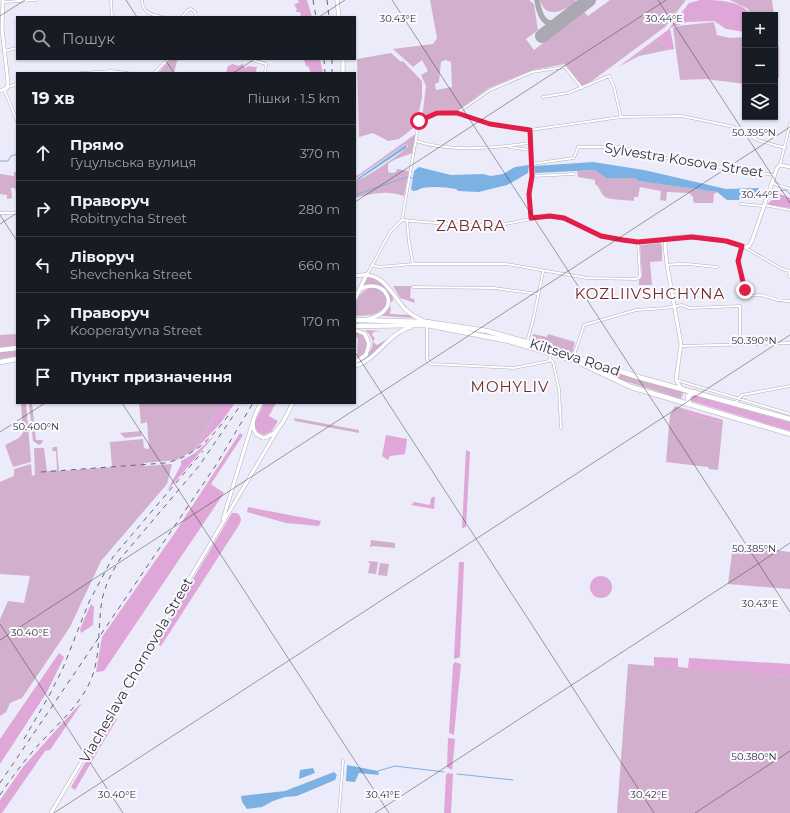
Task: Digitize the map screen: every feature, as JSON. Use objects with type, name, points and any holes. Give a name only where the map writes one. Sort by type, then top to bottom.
[{"type":"highway","name":"Kiltseva Road","points":[[356,320],[426,324],[487,331],[790,419]]},
{"type":"highway","name":"Kiltseva Road","points":[[356,326],[426,324],[494,337],[551,353],[583,364],[607,377],[639,389],[790,434]]},
{"type":"highway","points":[[0,350],[16,348]]},
{"type":"highway","points":[[0,362],[16,359]]},
{"type":"highway","points":[[690,404],[688,396],[695,392]]},
{"type":"main road","points":[[337,0],[340,16]]},
{"type":"main road","points":[[3,1],[1,30],[8,82],[3,89]]},
{"type":"main road","points":[[343,60],[343,72]]},
{"type":"main road","points":[[681,388],[676,380],[681,346],[667,265],[665,246],[666,239],[684,237],[706,238],[726,241],[742,246],[749,246],[774,175],[780,165],[790,167]]},
{"type":"main road","points":[[356,297],[367,274]]},
{"type":"main road","points":[[356,276],[367,274],[386,284],[407,311],[426,324]]},
{"type":"main road","points":[[359,290],[367,286],[376,286],[384,291],[388,298],[388,307],[384,313],[364,320]]},
{"type":"main road","points":[[356,366],[365,362],[398,333],[416,325]]},
{"type":"main road","points":[[356,330],[363,333],[369,344],[366,355],[356,361]]},
{"type":"main road","points":[[670,385],[676,380]]},
{"type":"main road","name":"Viacheslava Chornovola Street","points":[[220,526],[229,500],[246,438],[261,404]]},
{"type":"main road","name":"Viacheslava Chornovola Street","points":[[51,813],[293,404]]},
{"type":"main road","points":[[254,418],[253,429],[260,437],[268,436],[279,428]]},
{"type":"main road","points":[[229,500],[231,503],[235,502]]},
{"type":"street","points":[[3,1],[36,0]]},
{"type":"street","points":[[111,0],[112,16]]},
{"type":"street","points":[[142,0],[142,7],[147,12],[160,16]]},
{"type":"street","points":[[183,16],[191,9],[195,12],[196,16]]},
{"type":"street","points":[[4,51],[16,48]]},
{"type":"street","points":[[155,72],[167,60]]},
{"type":"street","points":[[252,60],[266,64],[265,72]]},
{"type":"street","points":[[457,113],[490,90],[532,72],[565,67],[582,88]]},
{"type":"street","points":[[96,72],[120,72]]},
{"type":"street","points":[[543,97],[568,93],[609,76],[614,88],[621,117]]},
{"type":"street","points":[[16,84],[3,89],[16,119]]},
{"type":"street","points":[[367,274],[393,228],[402,220],[419,121],[437,113],[457,113],[490,124],[530,130],[621,117],[691,118],[734,127],[757,140],[785,148]]},
{"type":"street","points":[[780,165],[790,124]]},
{"type":"street","points":[[530,130],[529,143],[532,176],[529,194],[531,218]]},
{"type":"street","points":[[416,141],[432,147],[443,148],[508,147],[529,143]]},
{"type":"street","name":"Sylvestra Kosova Street","points":[[531,164],[574,158],[578,147],[606,146],[629,148],[674,160],[774,175]]},
{"type":"street","points":[[508,147],[530,150]]},
{"type":"street","points":[[532,176],[574,174]]},
{"type":"street","points":[[771,183],[790,189]]},
{"type":"street","points":[[741,204],[790,210]]},
{"type":"street","points":[[0,213],[16,213]]},
{"type":"street","points":[[402,220],[503,224],[531,218],[550,216],[564,218],[601,236],[638,242],[666,239]]},
{"type":"street","points":[[407,220],[413,264]]},
{"type":"street","points":[[372,265],[379,267],[394,267],[413,264],[506,264],[528,266],[543,272],[587,278],[638,279],[640,276],[638,242]]},
{"type":"street","points":[[790,277],[790,271],[782,269],[742,246],[738,264],[747,293],[774,301],[790,301]]},
{"type":"street","points":[[667,265],[688,262],[700,266],[717,267]]},
{"type":"street","points":[[527,342],[543,272]]},
{"type":"street","points":[[413,287],[494,288],[538,294]]},
{"type":"street","points":[[573,356],[584,325],[636,310],[684,305],[686,307],[698,308],[739,305],[741,309],[740,344]]},
{"type":"street","points":[[426,324],[427,360],[430,364],[514,368],[543,363],[550,359]]},
{"type":"street","points":[[681,346],[790,343]]},
{"type":"street","points":[[551,353],[550,359],[553,362],[559,389],[561,428]]},
{"type":"street","points":[[676,380],[790,414]]},
{"type":"street","points":[[735,403],[738,398],[745,394],[790,386]]},
{"type":"street","points":[[339,813],[343,761]]},
{"type":"shaded area","points":[[298,0],[307,0],[312,16],[301,16],[300,12],[296,12],[297,9],[294,5],[299,2]]},
{"type":"shaded area","points":[[430,0],[529,0],[534,4],[538,30],[526,39],[534,50],[584,12],[588,16],[610,0],[686,0],[665,27],[583,87],[565,64],[533,70],[489,88],[456,112],[437,110],[422,119],[426,86],[421,75],[428,71],[422,60],[413,67],[393,49],[433,44],[437,38]],"holes":[[[445,60],[451,62],[452,87],[436,90],[435,84],[439,82],[441,62]]]},
{"type":"shaded area","points":[[540,0],[575,0],[576,2],[567,8],[556,12],[551,12],[543,6]]},
{"type":"shaded area","points":[[700,0],[728,2],[741,6],[749,12],[742,12],[742,32],[726,29],[714,21],[687,22],[670,28],[674,49],[668,50],[659,40],[618,67],[668,30],[689,3]]},
{"type":"shaded area","points":[[730,0],[772,0],[774,12],[750,12],[748,9]]},
{"type":"shaded area","points":[[714,22],[717,35],[730,38],[742,37],[742,84],[706,79],[680,80],[673,28],[678,26]]},
{"type":"shaded area","points":[[659,40],[668,50],[639,56],[618,67]]},
{"type":"shaded area","points":[[778,46],[779,46],[778,78]]},
{"type":"shaded area","points":[[391,53],[401,62],[403,61],[422,81],[422,97],[416,126],[399,139],[388,141],[373,133],[359,137],[357,59]]},
{"type":"shaded area","points":[[169,60],[178,60],[174,72],[159,72]]},
{"type":"shaded area","points":[[304,60],[320,60],[323,72],[311,72],[308,66],[306,66]]},
{"type":"shaded area","points":[[233,64],[238,66],[243,64],[245,68],[248,66],[257,66],[257,72],[226,72],[228,66]]},
{"type":"shaded area","points":[[416,135],[412,153],[396,159],[388,164],[388,172],[396,172],[397,169],[409,171],[404,196],[392,193],[380,193],[356,198],[356,181],[365,177],[399,154],[408,146],[406,144],[356,178],[356,174],[357,176]]},
{"type":"shaded area","points":[[596,170],[606,178],[635,178],[638,181],[717,192],[714,194],[713,203],[695,203],[693,201],[693,197],[689,193],[667,192],[666,201],[660,200],[661,191],[640,187],[638,197],[634,197],[634,201],[610,199],[603,195],[595,184],[595,180],[578,177],[577,171]]},
{"type":"shaded area","points":[[14,172],[16,172],[16,192],[15,188],[11,188],[12,198],[7,199],[7,195],[0,194],[0,174],[14,176]]},
{"type":"shaded area","points":[[780,194],[790,198],[790,208],[769,205],[768,203]]},
{"type":"shaded area","points":[[660,243],[662,246],[662,261],[650,262],[652,285],[639,285],[639,280],[642,276],[640,245]]},
{"type":"shaded area","points":[[368,276],[381,282],[388,288],[393,296],[393,301],[390,302],[388,292],[382,286],[373,284],[363,285]]},
{"type":"shaded area","points":[[393,286],[411,286],[410,298],[414,299],[415,303],[400,298]]},
{"type":"shaded area","points":[[372,287],[384,294],[387,302],[386,306],[375,314],[356,316],[356,301],[367,289]]},
{"type":"shaded area","points":[[391,306],[390,314],[410,315],[415,318],[382,316]]},
{"type":"shaded area","points":[[365,330],[381,331],[373,332],[372,335],[375,338],[373,342],[377,345],[389,338],[366,359],[356,364],[371,350],[372,341],[370,335]]},
{"type":"shaded area","points":[[356,332],[363,335],[367,343],[365,352],[357,359],[358,337],[356,338]]},
{"type":"shaded area","points":[[16,334],[16,346],[0,347],[0,335]]},
{"type":"shaded area","points":[[533,334],[547,337],[548,334],[575,342],[572,354],[531,341]]},
{"type":"shaded area","points":[[16,351],[16,356],[0,359],[0,352]]},
{"type":"shaded area","points":[[593,365],[684,391],[681,399],[622,380]]},
{"type":"shaded area","points":[[693,395],[790,422],[790,431],[691,401]]},
{"type":"shaded area","points":[[21,404],[26,404],[31,462],[13,467],[5,445],[19,438],[23,433]]},
{"type":"shaded area","points":[[29,404],[32,404],[36,440],[43,440],[39,445],[33,441]]},
{"type":"shaded area","points":[[139,404],[220,404],[195,450],[176,460],[144,463],[144,466],[172,464],[167,484],[101,561],[70,627],[22,698],[10,703],[6,712],[0,716],[0,619],[8,601],[24,603],[30,576],[0,574],[0,482],[14,476],[14,469],[31,464],[32,476],[35,475],[34,448],[44,448],[47,471],[57,470],[56,451],[52,451],[53,447],[57,447],[59,471],[112,467],[110,442],[143,439],[144,448],[149,449],[147,422],[141,424]]},
{"type":"shaded area","points":[[220,404],[234,404],[219,425],[195,450]]},
{"type":"shaded area","points":[[264,404],[275,404],[269,416],[278,421],[271,432],[264,435],[257,432],[254,424]]},
{"type":"shaded area","points":[[675,406],[688,410],[690,414],[720,422],[723,420],[718,470],[709,469],[708,467],[666,462],[670,415]]},
{"type":"shaded area","points":[[688,410],[723,420],[720,422],[690,414]]},
{"type":"shaded area","points":[[294,418],[359,430],[359,433],[295,421]]},
{"type":"shaded area","points":[[141,431],[142,436],[125,438],[120,433]]},
{"type":"shaded area","points":[[240,433],[243,435],[211,484],[224,493],[104,671],[96,672],[102,637],[174,534]]},
{"type":"shaded area","points":[[215,435],[167,491],[181,465],[181,461],[195,453]]},
{"type":"shaded area","points":[[386,435],[407,439],[405,454],[390,456],[388,460],[382,456]]},
{"type":"shaded area","points":[[466,450],[470,452],[466,527],[462,528]]},
{"type":"shaded area","points":[[435,497],[434,509],[411,505],[414,502],[430,505],[431,498]]},
{"type":"shaded area","points":[[248,507],[321,521],[319,526],[286,523],[247,512]]},
{"type":"shaded area","points":[[232,513],[237,513],[240,516],[241,520],[239,525],[161,646],[155,643]]},
{"type":"shaded area","points":[[371,540],[395,543],[395,548],[372,546],[370,548]]},
{"type":"shaded area","points":[[733,545],[790,552],[790,589],[728,584]]},
{"type":"shaded area","points":[[368,561],[378,562],[376,574],[368,573],[370,564]]},
{"type":"shaded area","points":[[459,562],[464,562],[460,657],[455,659],[454,657]]},
{"type":"shaded area","points":[[380,563],[389,564],[387,576],[378,575]]},
{"type":"shaded area","points":[[601,576],[609,579],[612,587],[609,595],[601,598],[593,595],[590,587],[593,579]]},
{"type":"shaded area","points":[[91,604],[94,607],[93,625],[81,633],[80,629]]},
{"type":"shaded area","points":[[59,653],[64,657],[47,692],[0,764],[0,739]]},
{"type":"shaded area","points":[[654,657],[678,658],[678,667],[688,668],[689,658],[790,664],[790,676],[654,667]]},
{"type":"shaded area","points":[[455,662],[461,664],[454,735],[449,733],[453,665]]},
{"type":"shaded area","points":[[628,664],[790,676],[790,813],[617,813]]},
{"type":"shaded area","points":[[82,703],[50,750],[45,751],[2,813],[0,813],[0,800],[23,767]]},
{"type":"shaded area","points":[[113,716],[117,719],[75,790],[71,787]]},
{"type":"shaded area","points":[[448,738],[455,739],[452,770],[447,767]]},
{"type":"shaded area","points":[[448,773],[453,774],[451,813],[444,813],[446,775]]},
{"type":"water","points":[[407,144],[406,148],[356,181],[358,178]]},
{"type":"water","points":[[593,162],[644,170],[726,189],[758,188],[763,193],[760,198],[743,195],[739,200],[727,200],[717,192],[638,181],[635,178],[606,178],[595,170],[535,173],[534,166]]},
{"type":"water","points":[[529,165],[528,173],[507,185],[479,192],[458,191],[456,189],[439,187],[422,188],[414,191],[411,189],[414,171],[419,167],[451,175],[483,174],[491,176],[503,174],[515,167]]},
{"type":"water","points":[[347,765],[378,771],[379,775],[359,773],[355,782],[346,781]]},
{"type":"water","points":[[313,768],[315,773],[299,779],[300,770]]},
{"type":"water","points":[[334,772],[337,775],[335,780],[297,796],[285,797],[262,807],[247,809],[242,802],[241,796],[285,791]]},
{"type":"waterway","points":[[0,161],[8,161],[11,156],[16,154]]},
{"type":"waterway","points":[[356,195],[407,177],[413,178]]},
{"type":"waterway","points":[[769,196],[775,195],[778,191],[786,190],[790,194]]},
{"type":"waterway","points":[[378,771],[395,766],[444,772]]},
{"type":"waterway","points":[[457,774],[513,780]]},
{"type":"taxiway","points":[[537,0],[541,15],[546,22],[555,23],[561,21]]},
{"type":"runway","points":[[542,36],[589,0]]},
{"type":"railway","points":[[313,0],[316,16]]},
{"type":"railway","points":[[327,0],[329,16]]},
{"type":"railway","points":[[324,60],[325,72]]},
{"type":"railway","points":[[332,60],[332,72]]},
{"type":"railway","points":[[0,795],[29,756],[76,704],[88,686],[97,655],[103,594],[120,559],[199,466],[241,404]]},
{"type":"railway","points":[[0,783],[216,465],[252,404]]},
{"type":"railway","points":[[41,472],[165,463],[175,460],[185,456],[202,445],[210,438],[230,413]]},
{"type":"railway","points":[[24,739],[63,668],[89,602],[113,557],[203,451]]},
{"type":"district","name":"ZABARA","points":[[471,225]]},
{"type":"district","name":"KOZLIIVSHCHYNA","points":[[650,293]]},
{"type":"district","name":"MOHYLIV","points":[[510,386]]},
{"type":"route","points":[[419,121],[431,117],[437,113],[457,113],[465,114],[490,124],[530,130],[529,143],[532,176],[529,194],[529,208],[531,218],[550,216],[564,218],[601,236],[638,242],[692,237],[734,243],[742,246],[738,261],[745,290]]}]
